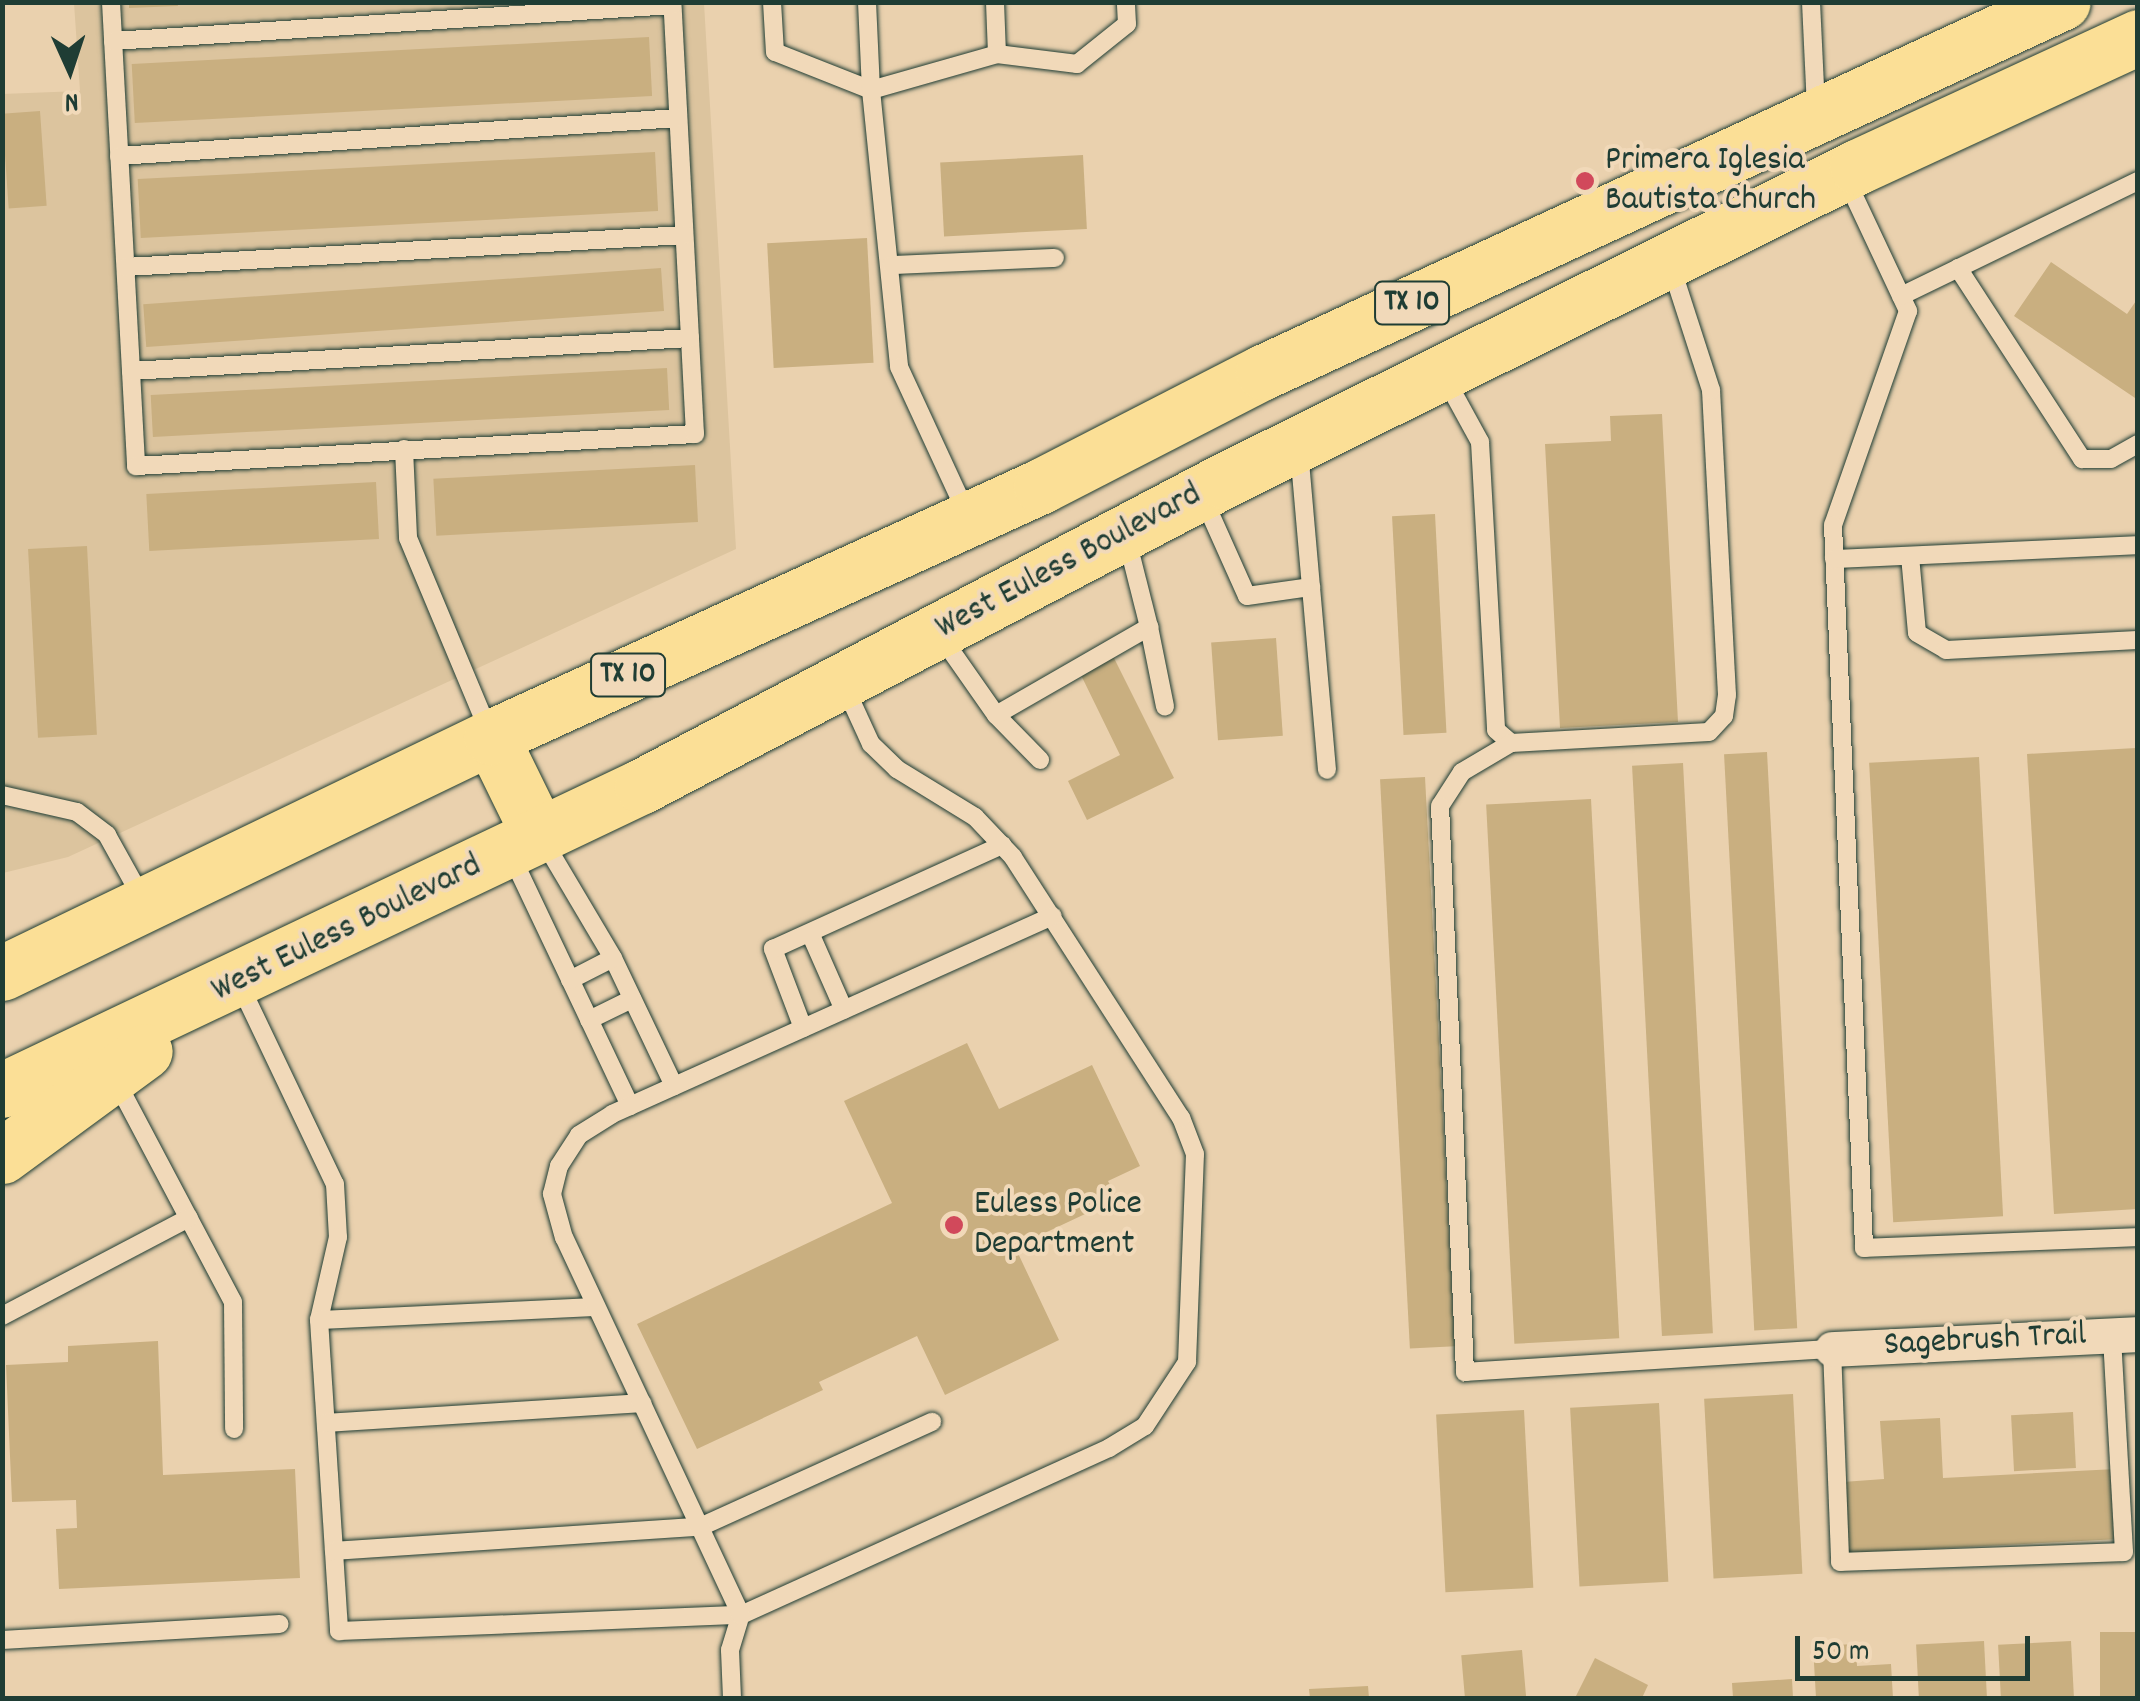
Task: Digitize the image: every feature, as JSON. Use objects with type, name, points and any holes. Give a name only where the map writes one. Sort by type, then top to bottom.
[{"type":"main road","name":"TX 10","points":[[2,973],[491,738],[969,519],[1263,372],[2055,4]]},
{"type":"main road","name":"West Euless Boulevard","points":[[2,1090],[238,982],[524,842],[1298,444],[1844,174],[2138,37]]},
{"type":"main road","points":[[937,630],[983,565],[969,519]]},
{"type":"main road","points":[[491,738],[524,842]]},
{"type":"main road","points":[[2,935],[124,914]]},
{"type":"main road","points":[[2,1156],[238,982]]},
{"type":"street","name":"Sagebrush Trail","points":[[1832,1348],[2125,1335]]},
{"type":"lane","points":[[111,2],[113,41],[119,156],[126,266],[136,466],[695,434],[672,4],[113,41]]},
{"type":"lane","points":[[772,2],[775,52],[872,90],[997,54],[1077,64],[1127,24],[1126,2]]},
{"type":"lane","points":[[867,2],[899,367],[969,519]]},
{"type":"lane","points":[[995,2],[997,54]]},
{"type":"lane","points":[[1811,2],[1817,115]]},
{"type":"lane","points":[[119,156],[678,118]]},
{"type":"lane","points":[[1844,174],[1908,312],[1833,525],[1864,1248],[2138,1237]]},
{"type":"lane","points":[[1901,296],[2138,180]]},
{"type":"lane","points":[[126,266],[684,235]]},
{"type":"lane","points":[[892,265],[1055,258]]},
{"type":"lane","points":[[1670,260],[1711,390],[1724,716],[1709,732],[1512,744],[1462,772],[1440,806],[1465,1372],[1832,1348],[1840,1562],[2124,1552],[2125,1335]]},
{"type":"lane","points":[[1958,268],[2082,459],[2111,459],[2138,444]]},
{"type":"lane","points":[[131,371],[690,338]]},
{"type":"lane","points":[[1442,373],[1480,442],[1492,713],[1496,730],[1512,744]]},
{"type":"lane","points":[[1298,444],[1326,770]]},
{"type":"lane","points":[[404,449],[408,538],[491,738]]},
{"type":"lane","points":[[1201,493],[1247,596],[1311,587]]},
{"type":"lane","points":[[1124,532],[1165,706]]},
{"type":"lane","points":[[1834,559],[2138,545]]},
{"type":"lane","points":[[1910,556],[1917,633],[1946,650],[2138,640]]},
{"type":"lane","points":[[996,714],[1149,627]]},
{"type":"lane","points":[[937,630],[996,714],[1040,760]]},
{"type":"lane","points":[[238,982],[335,1184],[338,1237],[319,1320],[340,1632],[741,1615],[1109,1448],[1146,1426],[1187,1362],[1195,1154],[1181,1118],[1053,916],[1002,845],[975,818],[897,769],[871,744],[842,681]]},
{"type":"lane","points":[[2,795],[78,812],[107,835],[124,914]]},
{"type":"lane","points":[[524,842],[613,958],[674,1086]]},
{"type":"lane","points":[[524,842],[570,980],[630,1106]]},
{"type":"lane","points":[[802,1028],[771,957],[773,949],[1002,845]]},
{"type":"lane","points":[[732,1698],[730,1650],[741,1615],[596,1307],[552,1194],[560,1166],[580,1134],[630,1106],[1053,916]]},
{"type":"lane","points":[[810,932],[844,1010]]},
{"type":"lane","points":[[570,980],[613,958]]},
{"type":"lane","points":[[589,1020],[632,999]]},
{"type":"lane","points":[[112,1074],[233,1302],[234,1429]]},
{"type":"lane","points":[[2,1316],[189,1218]]},
{"type":"lane","points":[[319,1320],[596,1307]]},
{"type":"lane","points":[[326,1423],[642,1403]]},
{"type":"lane","points":[[334,1551],[700,1528],[932,1422]]},
{"type":"lane","points":[[2,1640],[280,1624]]},
{"type":"shaded area","points":[[74,3],[704,3],[736,549],[68,857],[3,873],[2,94],[80,91]]},
{"type":"building","points":[[129,2],[177,2],[178,6],[129,8]]},
{"type":"building","points":[[649,37],[652,96],[135,123],[132,64]]},
{"type":"building","points":[[40,111],[47,206],[9,208],[2,114]]},
{"type":"building","points":[[655,152],[658,211],[141,238],[138,179]]},
{"type":"building","points":[[1083,155],[1087,229],[944,236],[940,162]]},
{"type":"building","points":[[867,238],[874,363],[774,368],[767,243]]},
{"type":"building","points":[[2051,262],[2127,314],[2138,298],[2138,400],[2014,316]]},
{"type":"building","points":[[661,268],[664,311],[146,347],[143,304]]},
{"type":"building","points":[[667,368],[669,410],[153,437],[151,395]]},
{"type":"building","points":[[1662,414],[1678,722],[1560,728],[1545,444],[1611,441],[1610,416]]},
{"type":"building","points":[[695,465],[698,522],[436,536],[433,479]]},
{"type":"building","points":[[376,482],[379,539],[149,551],[146,494]]},
{"type":"building","points":[[1435,514],[1446,733],[1404,735],[1392,516]]},
{"type":"building","points":[[87,546],[97,735],[38,738],[28,549]]},
{"type":"building","points":[[1276,638],[1283,736],[1218,740],[1211,643]]},
{"type":"building","points":[[1112,654],[1174,778],[1087,820],[1068,781],[1120,755],[1079,671]]},
{"type":"building","points":[[2136,748],[2138,1209],[2054,1214],[2027,754]]},
{"type":"building","points":[[1767,752],[1797,1328],[1754,1330],[1724,754]]},
{"type":"building","points":[[1979,757],[2003,1216],[1893,1222],[1869,763]]},
{"type":"building","points":[[1683,763],[1713,1333],[1662,1336],[1632,766]]},
{"type":"building","points":[[1425,777],[1455,1346],[1410,1349],[1380,779]]},
{"type":"building","points":[[1591,799],[1619,1338],[1514,1344],[1486,804]]},
{"type":"building","name":"Euless Police Department","points":[[967,1043],[999,1109],[1092,1065],[1140,1166],[1108,1181],[1117,1199],[1015,1247],[1059,1340],[945,1395],[917,1336],[819,1382],[823,1390],[697,1449],[637,1324],[892,1203],[844,1101]]},
{"type":"building","points":[[158,1341],[163,1475],[295,1469],[300,1578],[59,1589],[56,1529],[77,1528],[76,1500],[12,1502],[6,1365],[68,1362],[68,1346]]},
{"type":"building","points":[[1793,1394],[1802,1574],[1714,1578],[1704,1399]]},
{"type":"building","points":[[1659,1403],[1668,1582],[1579,1586],[1570,1408]]},
{"type":"building","points":[[1524,1410],[1533,1588],[1445,1592],[1436,1415]]},
{"type":"building","points":[[2073,1412],[2076,1468],[2014,1471],[2011,1415]]},
{"type":"building","points":[[1940,1418],[1943,1478],[2116,1469],[2120,1539],[1846,1553],[1843,1482],[1884,1479],[1880,1421]]},
{"type":"building","points":[[2100,1632],[2138,1632],[2138,1698],[2100,1698]]},
{"type":"building","points":[[1984,1641],[1987,1698],[1919,1698],[1916,1645]]},
{"type":"building","points":[[2071,1641],[2074,1698],[2001,1698],[1998,1645]]},
{"type":"building","points":[[1856,1644],[1857,1666],[1891,1664],[1893,1698],[1816,1698],[1813,1646]]},
{"type":"building","points":[[1522,1650],[1526,1698],[1465,1698],[1461,1655]]},
{"type":"building","points":[[1595,1658],[1648,1685],[1642,1698],[1575,1698]]},
{"type":"building","points":[[1792,1679],[1793,1698],[1733,1698],[1732,1683]]},
{"type":"building","points":[[1368,1686],[1369,1698],[1310,1698],[1309,1689]]},
{"type":"place","name":"Primera Iglesia Bautista Church","points":[[1585,181]]},
{"type":"place","name":"Euless Police Department","points":[[954,1225]]}]
